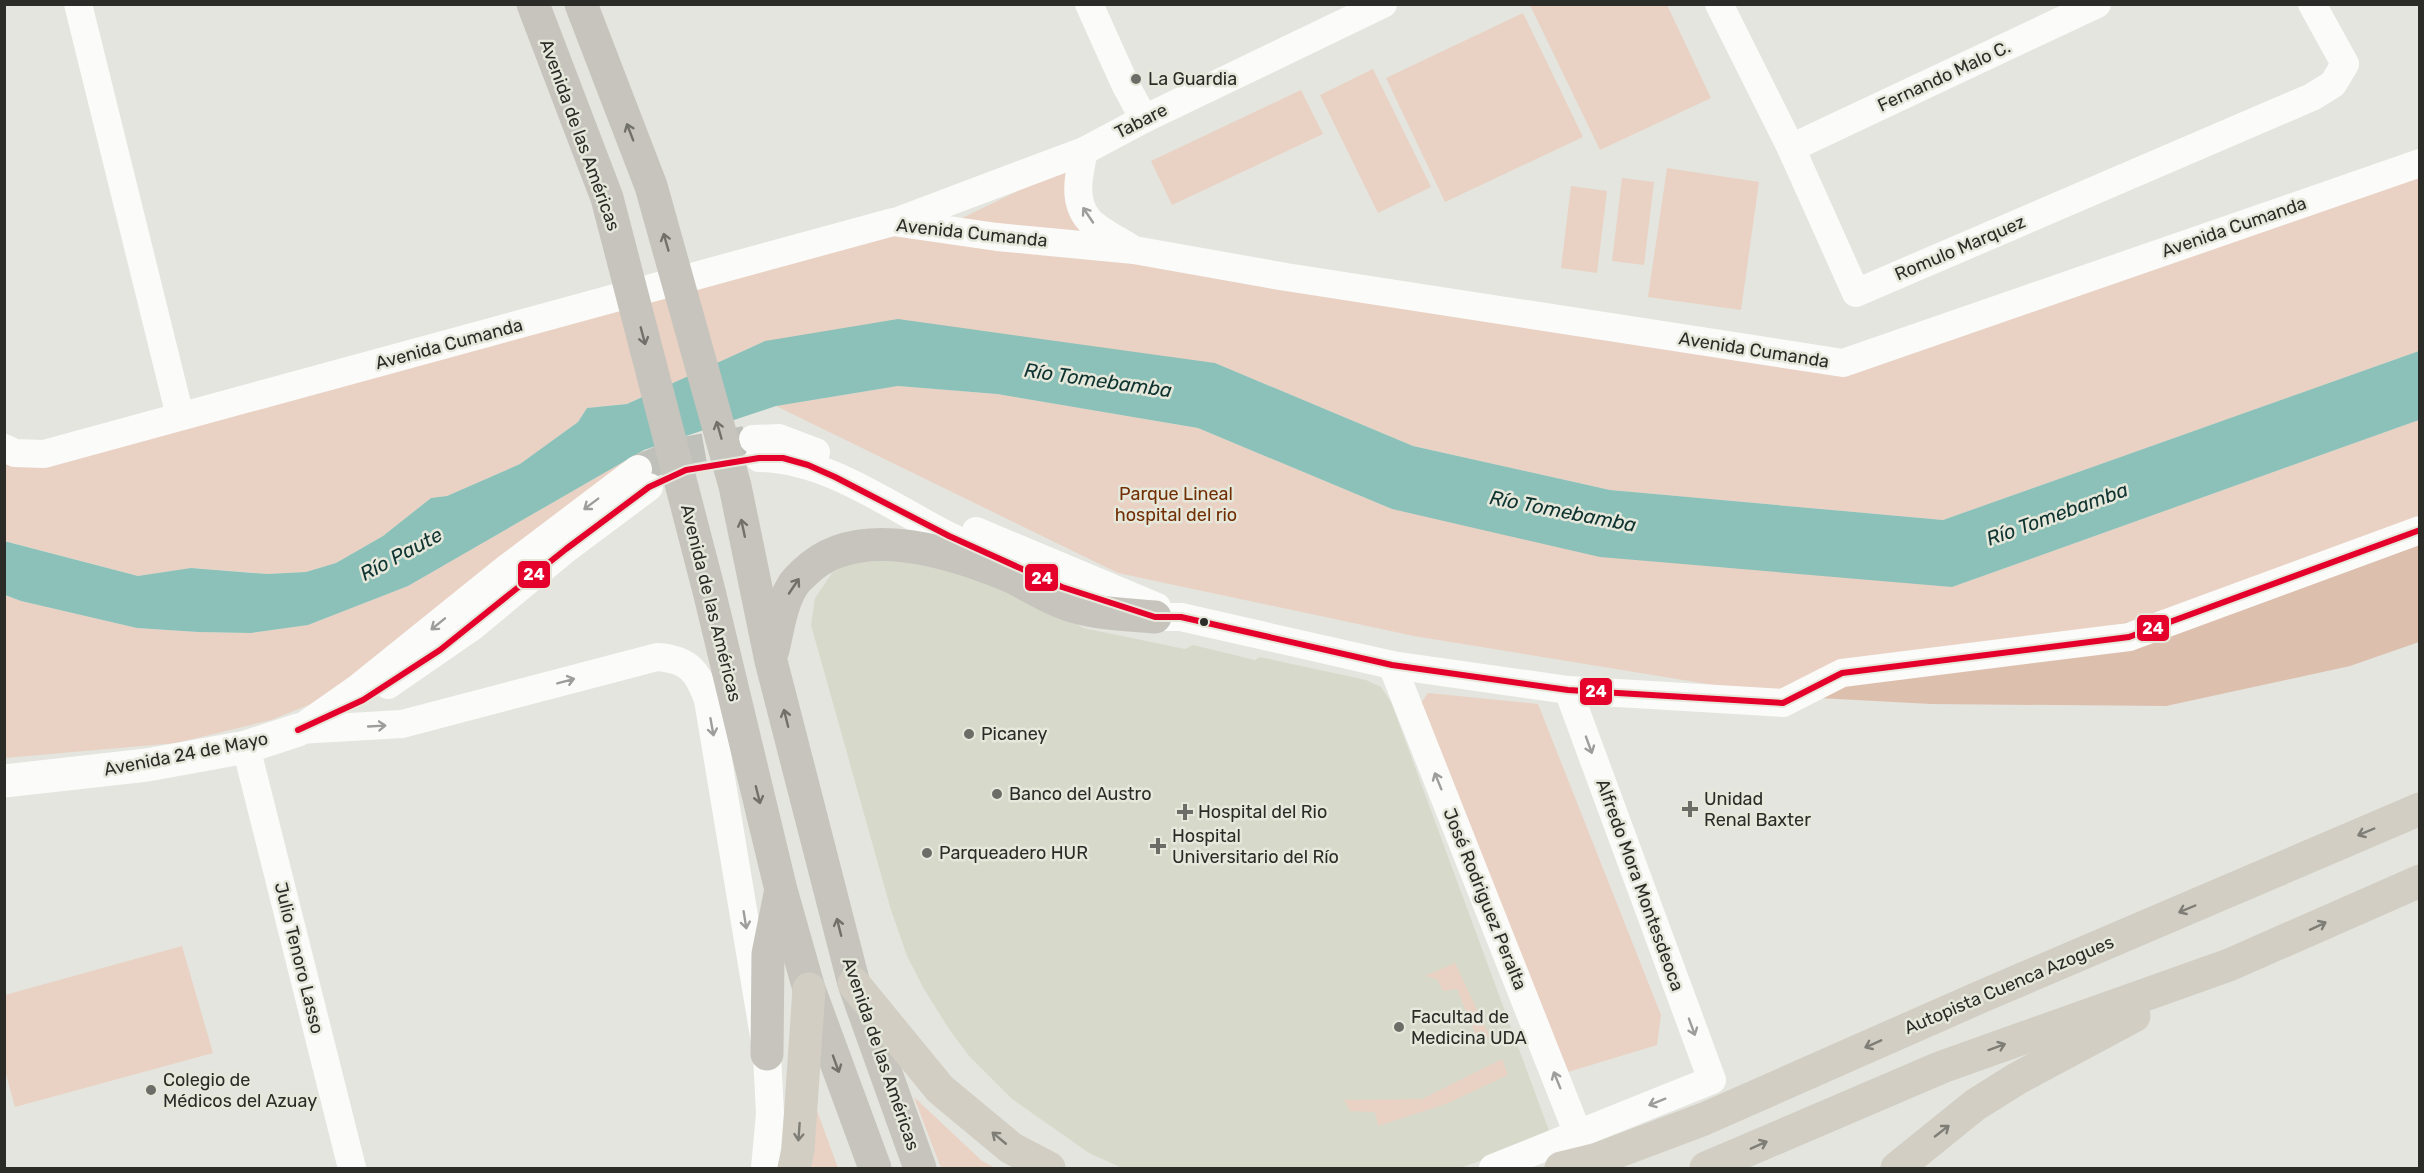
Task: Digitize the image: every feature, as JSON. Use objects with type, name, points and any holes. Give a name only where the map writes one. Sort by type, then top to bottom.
[{"type":"highway","name":"Autopista Cuenca Azogues","points":[[1561,1168],[1594,1164],[1704,1119],[1978,998],[2420,808]]},
{"type":"highway","points":[[1706,1168],[1942,1067],[2229,965],[2420,881]]},
{"type":"highway","points":[[1897,1168],[1975,1105],[2018,1078],[2229,965]]},
{"type":"highway","points":[[854,984],[940,1089],[1011,1148],[1049,1168]]},
{"type":"highway","points":[[794,1168],[798,1150],[809,990]]},
{"type":"main road","name":"Avenida de las Américas","points":[[533,4],[607,198],[684,493],[781,890],[809,990],[875,1168]]},
{"type":"main road","name":"Avenida de las Américas","points":[[581,4],[651,186],[735,486],[771,661],[854,984],[920,1168]]},
{"type":"main road","points":[[771,661],[782,610],[793,584],[818,560],[846,548],[892,544],[932,551],[1011,577],[1061,602],[1093,612],[1168,617]]},
{"type":"main road","name":"Avenida 24 de Mayo","points":[[4,781],[147,765],[246,747],[298,730]]},
{"type":"main road","points":[[766,1054],[768,954],[781,890]]},
{"type":"street","points":[[78,4],[180,416]]},
{"type":"street","points":[[1089,4],[1125,84],[1144,119]]},
{"type":"street","name":"Tabare","points":[[892,222],[1084,151],[1144,119],[1383,4]]},
{"type":"street","name":"Romulo Marquez","points":[[1719,4],[1791,148],[1856,292],[2312,97],[2333,84],[2345,64],[2312,4]]},
{"type":"street","name":"Fernando Malo C.","points":[[1791,148],[2097,4]]},
{"type":"street","name":"Avenida Cumanda","points":[[1084,151],[1079,175],[1079,200],[1090,221],[1134,250]]},
{"type":"street","name":"Avenida Cumanda","points":[[4,448],[15,453],[44,454],[820,244],[892,222],[997,237],[1134,250],[1298,279],[1843,363],[2420,163]]},
{"type":"street","points":[[1168,617],[962,525],[811,450],[779,438],[756,448],[808,465],[884,501],[949,536],[1062,587],[1168,617],[1392,665],[1568,690],[1783,703],[1842,673],[2129,637],[2420,530]]},
{"type":"street","name":"Avenida 24 de Mayo","points":[[643,478],[566,549],[472,627],[363,700],[298,730],[358,688],[507,568],[643,478]]},
{"type":"street","points":[[298,730],[402,724],[657,657],[673,658],[690,667],[701,680],[708,700],[766,1054],[770,1114],[765,1168]]},
{"type":"street","name":"José Rodriguez Peralta","points":[[1392,665],[1578,1134]]},
{"type":"street","name":"Alfredo Mora Montesdeoca","points":[[1568,690],[1712,1080],[1578,1134]]},
{"type":"street","name":"Julio Tenoro Lasso","points":[[246,747],[352,1168]]},
{"type":"street","points":[[1493,1168],[1578,1134]]},
{"type":"shaded area","points":[[2419,521],[2419,642],[2350,666],[2166,706],[1931,704],[1782,696],[1939,658],[2133,621]]},
{"type":"shaded area","name":"Hospital Universitario del Río","points":[[917,556],[1055,610],[1083,628],[1185,649],[1193,645],[1255,660],[1260,657],[1366,680],[1381,687],[1391,702],[1551,1136],[1460,1168],[1122,1168],[1089,1153],[1012,1099],[969,1056],[949,1029],[907,956],[891,910],[811,625],[815,598],[832,573],[860,557]]},
{"type":"green space","points":[[1530,5],[1667,5],[1711,98],[1600,150]]},
{"type":"green space","points":[[1523,13],[1583,137],[1445,202],[1386,78]]},
{"type":"green space","points":[[1373,69],[1431,187],[1378,213],[1320,95]]},
{"type":"green space","points":[[1301,90],[1323,134],[1172,205],[1151,161]]},
{"type":"green space","points":[[2419,163],[2419,351],[1943,520],[1610,490],[1413,446],[1215,363],[765,341],[627,404],[587,408],[578,422],[520,464],[447,496],[431,498],[383,536],[336,563],[306,572],[267,574],[192,568],[138,576],[5,541],[5,449],[15,454],[893,222],[1810,359]]},
{"type":"green space","points":[[1070,166],[1096,240],[960,219]]},
{"type":"green space","points":[[1667,168],[1759,182],[1741,310],[1648,297]]},
{"type":"green space","points":[[1622,178],[1654,182],[1644,265],[1612,261]]},
{"type":"green space","points":[[1571,186],[1607,191],[1597,273],[1561,268]]},
{"type":"green space","name":"Parque Lineal hospital del rio","points":[[898,386],[997,394],[1198,428],[1392,509],[1952,587],[2419,420],[2419,521],[2133,621],[1939,658],[1782,696],[1414,636],[1118,573],[776,406]]},
{"type":"green space","points":[[644,450],[638,469],[346,690],[271,720],[176,743],[5,758],[4,595],[137,628],[251,633],[308,625],[408,586]]},
{"type":"green space","points":[[1428,693],[1538,704],[1661,1015],[1657,1045],[1568,1072],[1421,703]]},
{"type":"green space","points":[[182,946],[213,1053],[15,1107],[5,1071],[5,995]]},
{"type":"green space","points":[[1455,963],[1490,1037],[1478,1040],[1457,989],[1443,991],[1437,979],[1425,976]]},
{"type":"green space","points":[[1502,1059],[1508,1075],[1446,1104],[1378,1126],[1375,1112],[1350,1111],[1344,1100],[1422,1099]]},
{"type":"green space","points":[[914,1097],[982,1161],[995,1168],[941,1168]]},
{"type":"green space","points":[[813,1100],[838,1168],[808,1168]]},
{"type":"water","points":[[898,319],[1215,363],[1413,446],[1610,490],[1943,520],[2419,351],[2419,420],[1952,587],[1600,557],[1392,509],[1198,428],[997,394],[898,386],[776,406],[644,450],[408,586],[308,625],[251,633],[137,628],[21,601],[5,595],[4,541],[138,576],[191,568],[267,574],[306,572],[336,563],[383,536],[431,498],[447,496],[520,464],[578,422],[587,408],[627,404],[765,341]]},
{"type":"tunnel","points":[[638,469],[678,452],[745,440]]},
{"type":"transit line","name":"24","points":[[298,730],[363,700],[440,650],[566,549],[649,487],[686,470],[759,458],[783,458],[808,465],[949,536],[1062,587],[1155,617],[1181,617],[1392,665],[1568,690],[1783,703],[1842,673],[2129,637],[2420,530]]},
{"type":"place","name":"La Guardia","points":[[1136,79]]},
{"type":"place","name":"Picaney","points":[[969,734]]},
{"type":"place","name":"Banco del Austro","points":[[997,794]]},
{"type":"place","name":"Unidad Renal Baxter","points":[[1690,809]]},
{"type":"place","name":"Hospital del Rio","points":[[1185,812]]},
{"type":"place","name":"Hospital Universitario del Río","points":[[1158,846]]},
{"type":"place","name":"Parqueadero HUR","points":[[927,853]]},
{"type":"place","name":"Facultad de Medicina UDA","points":[[1399,1027]]},
{"type":"place","name":"Colegio de Médicos del Azuay","points":[[151,1090]]},
{"type":"water label","name":"Río Tomebamba","points":[[1098,380]]},
{"type":"water label","name":"Río Tomebamba","points":[[1563,511]]},
{"type":"water label","name":"Río Tomebamba","points":[[2057,514]]},
{"type":"water label","name":"Río Paute","points":[[401,554]]}]
